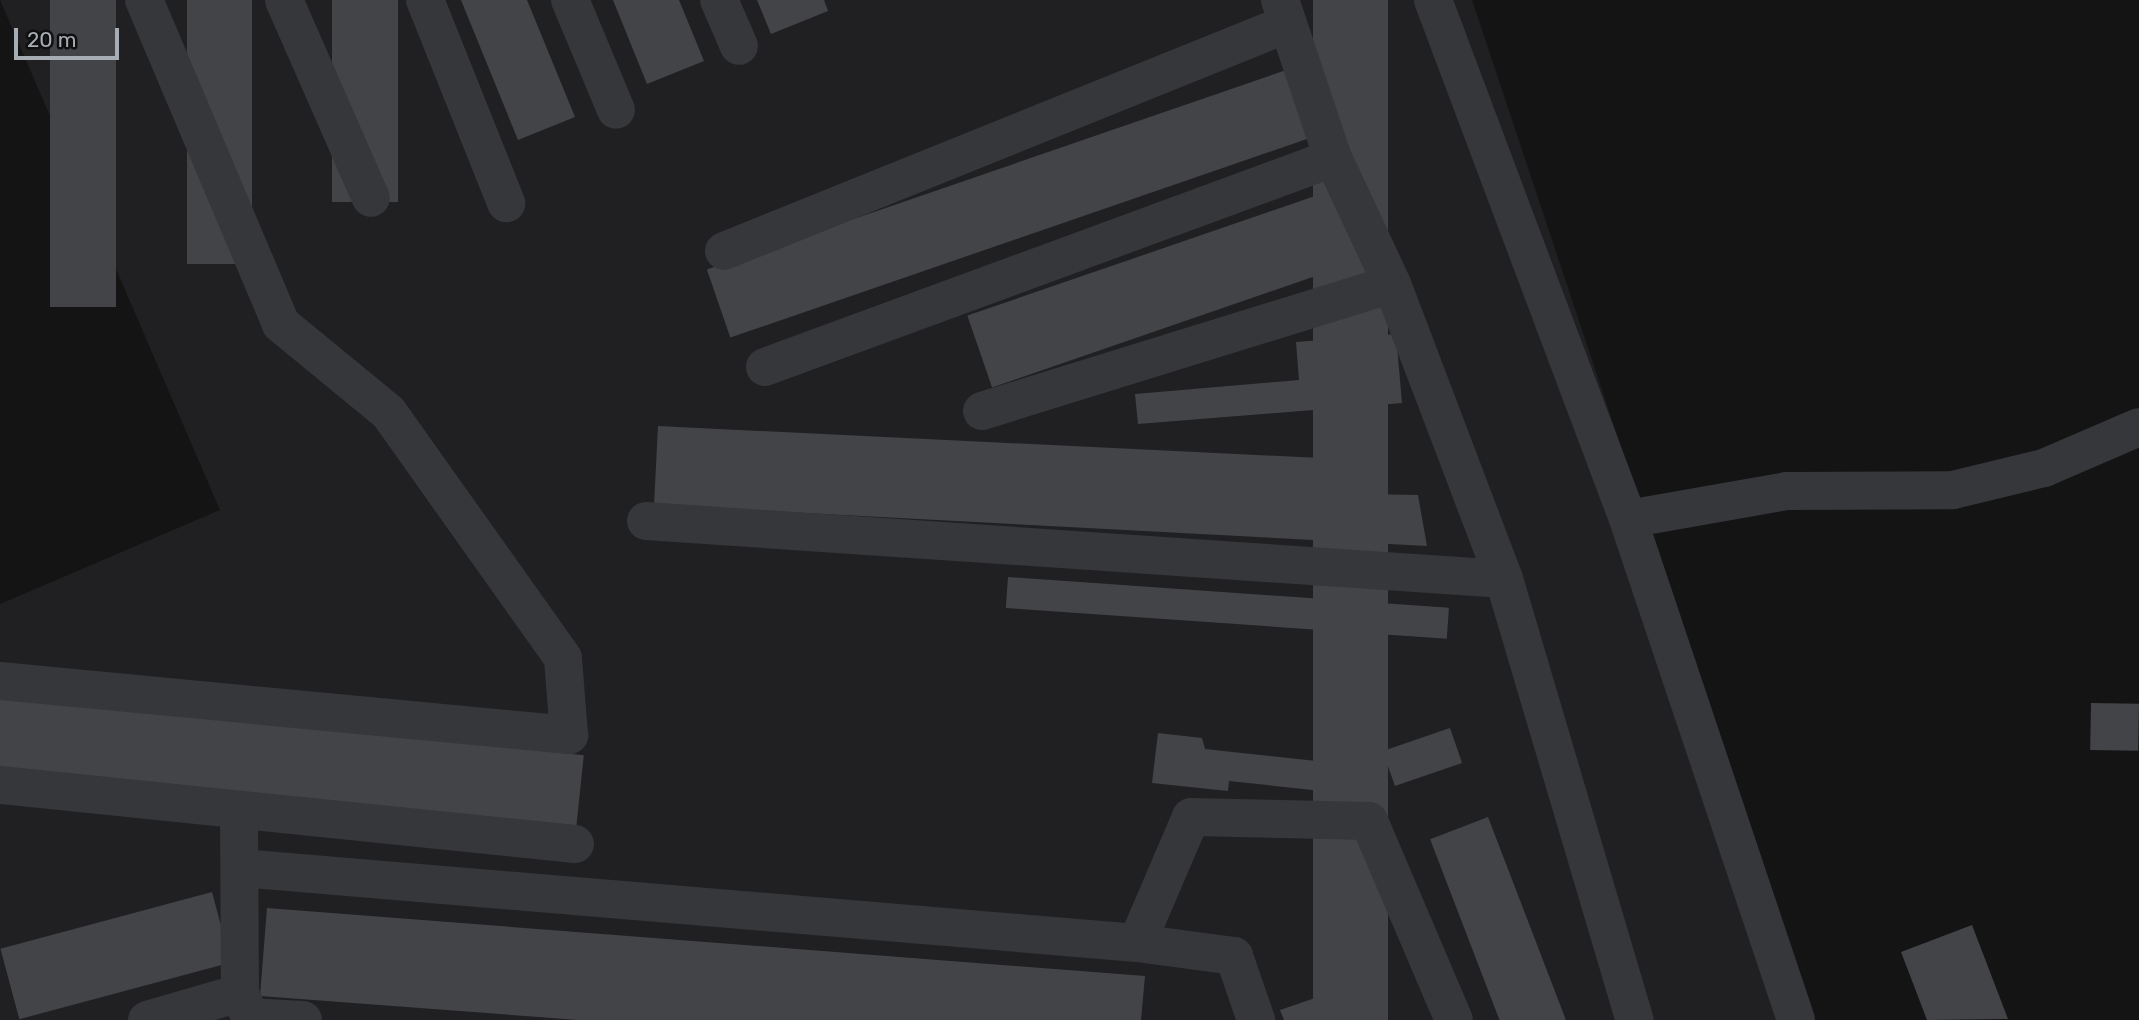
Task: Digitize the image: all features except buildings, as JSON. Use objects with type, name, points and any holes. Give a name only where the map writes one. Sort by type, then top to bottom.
[{"type":"lane","points":[[0,681],[569,735],[563,658],[388,412],[281,324],[144,0]]},
{"type":"lane","points":[[284,0],[371,198]]},
{"type":"lane","points":[[425,0],[506,203]]},
{"type":"lane","points":[[569,0],[616,110]]},
{"type":"lane","points":[[719,0],[739,46]]},
{"type":"lane","points":[[1433,0],[1628,519],[1796,1020]]},
{"type":"lane","points":[[724,251],[1283,12],[1333,158],[1392,284],[1504,579],[1635,1020]]},
{"type":"lane","points":[[765,367],[1333,158]]},
{"type":"lane","points":[[982,411],[1392,284]]},
{"type":"lane","points":[[1628,519],[1787,491],[1953,490],[2044,468],[2139,427]]},
{"type":"lane","points":[[646,521],[1504,579]]},
{"type":"lane","points":[[0,785],[575,844]]},
{"type":"lane","points":[[239,810],[247,1010]]},
{"type":"lane","points":[[1137,943],[1191,817],[1369,821],[1454,1020]]},
{"type":"lane","points":[[240,869],[1137,943],[1234,956],[1256,1020]]},
{"type":"lane","points":[[147,1020],[247,1010],[303,1020]]},
{"type":"shaded area","points":[[0,0],[1472,0],[1812,1020],[0,1020],[0,604],[220,510]]}]
